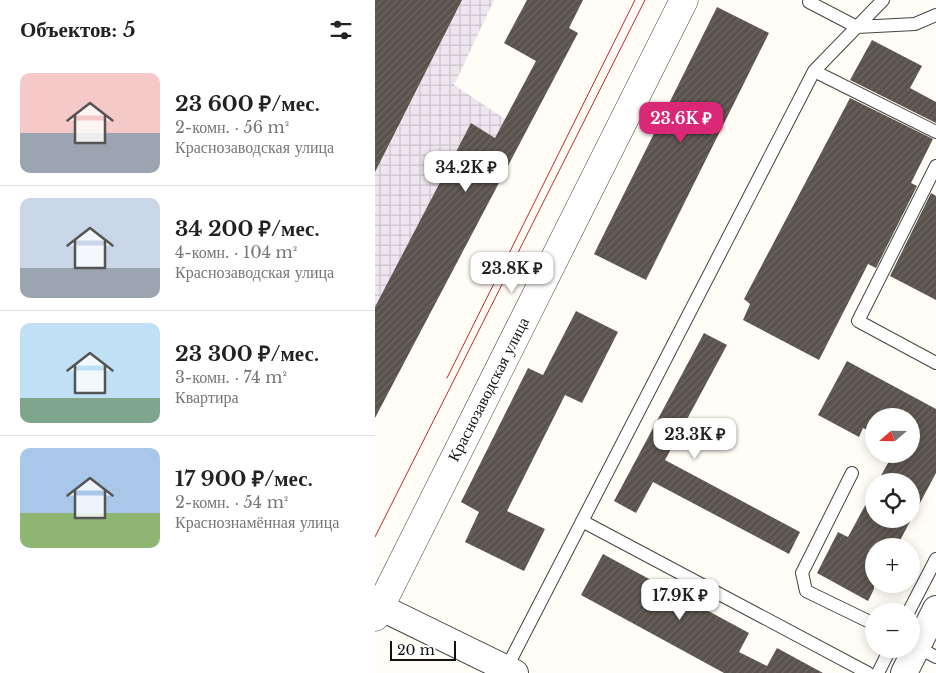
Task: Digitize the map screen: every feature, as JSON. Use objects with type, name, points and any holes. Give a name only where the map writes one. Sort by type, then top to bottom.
[{"type":"street","name":"Краснозаводская улица","points":[[378,612],[407,550],[684,0]]},
{"type":"street","points":[[904,673],[926,652],[936,609]]},
{"type":"street","points":[[378,612],[510,671]]},
{"type":"lane","points":[[810,0],[809,2],[857,27],[915,24],[936,15]]},
{"type":"lane","points":[[510,671],[582,520],[814,71],[883,0]]},
{"type":"lane","points":[[814,71],[936,132]]},
{"type":"lane","points":[[936,166],[858,321],[936,363]]},
{"type":"lane","points":[[852,473],[802,573],[806,591],[865,620]]},
{"type":"lane","points":[[582,520],[868,673]]},
{"type":"lane","points":[[913,603],[936,558]]},
{"type":"lane","points":[[878,673],[886,658]]},
{"type":"shaded area","points":[[375,0],[494,0],[454,85],[514,125],[375,385]]},
{"type":"building","points":[[375,0],[462,0],[375,172]]},
{"type":"building","points":[[527,0],[583,0],[569,28],[578,33],[375,418],[375,307],[471,123],[495,138],[536,61],[504,43]]},
{"type":"building","points":[[717,7],[769,33],[646,280],[594,254]]},
{"type":"building","points":[[872,40],[922,66],[910,88],[936,102],[936,123],[850,80]]},
{"type":"building","points":[[850,98],[933,139],[911,183],[917,186],[876,268],[868,264],[819,360],[743,320],[750,304],[744,299]]},
{"type":"building","points":[[931,193],[936,196],[936,300],[890,276]]},
{"type":"building","points":[[576,311],[618,332],[582,403],[565,395],[507,511],[545,529],[524,571],[465,542],[479,512],[461,502],[528,368],[543,375]]},
{"type":"building","points":[[704,333],[727,345],[665,460],[800,532],[789,554],[653,482],[636,513],[614,501]]},
{"type":"building","points":[[847,361],[936,409],[936,473],[920,503],[920,473],[882,473],[888,463],[920,463],[920,408],[865,408],[865,429],[863,428],[859,437],[818,415]]},
{"type":"building","points":[[865,506],[865,528],[907,528],[901,538],[865,538],[865,593],[872,593],[868,601],[817,573],[838,532],[848,537]]},
{"type":"building","points":[[603,554],[749,633],[739,652],[767,666],[777,648],[823,673],[724,673],[581,595]]},
{"type":"tram line","points":[[447,378],[635,0]]},
{"type":"tram line","points":[[375,537],[645,0]]}]
